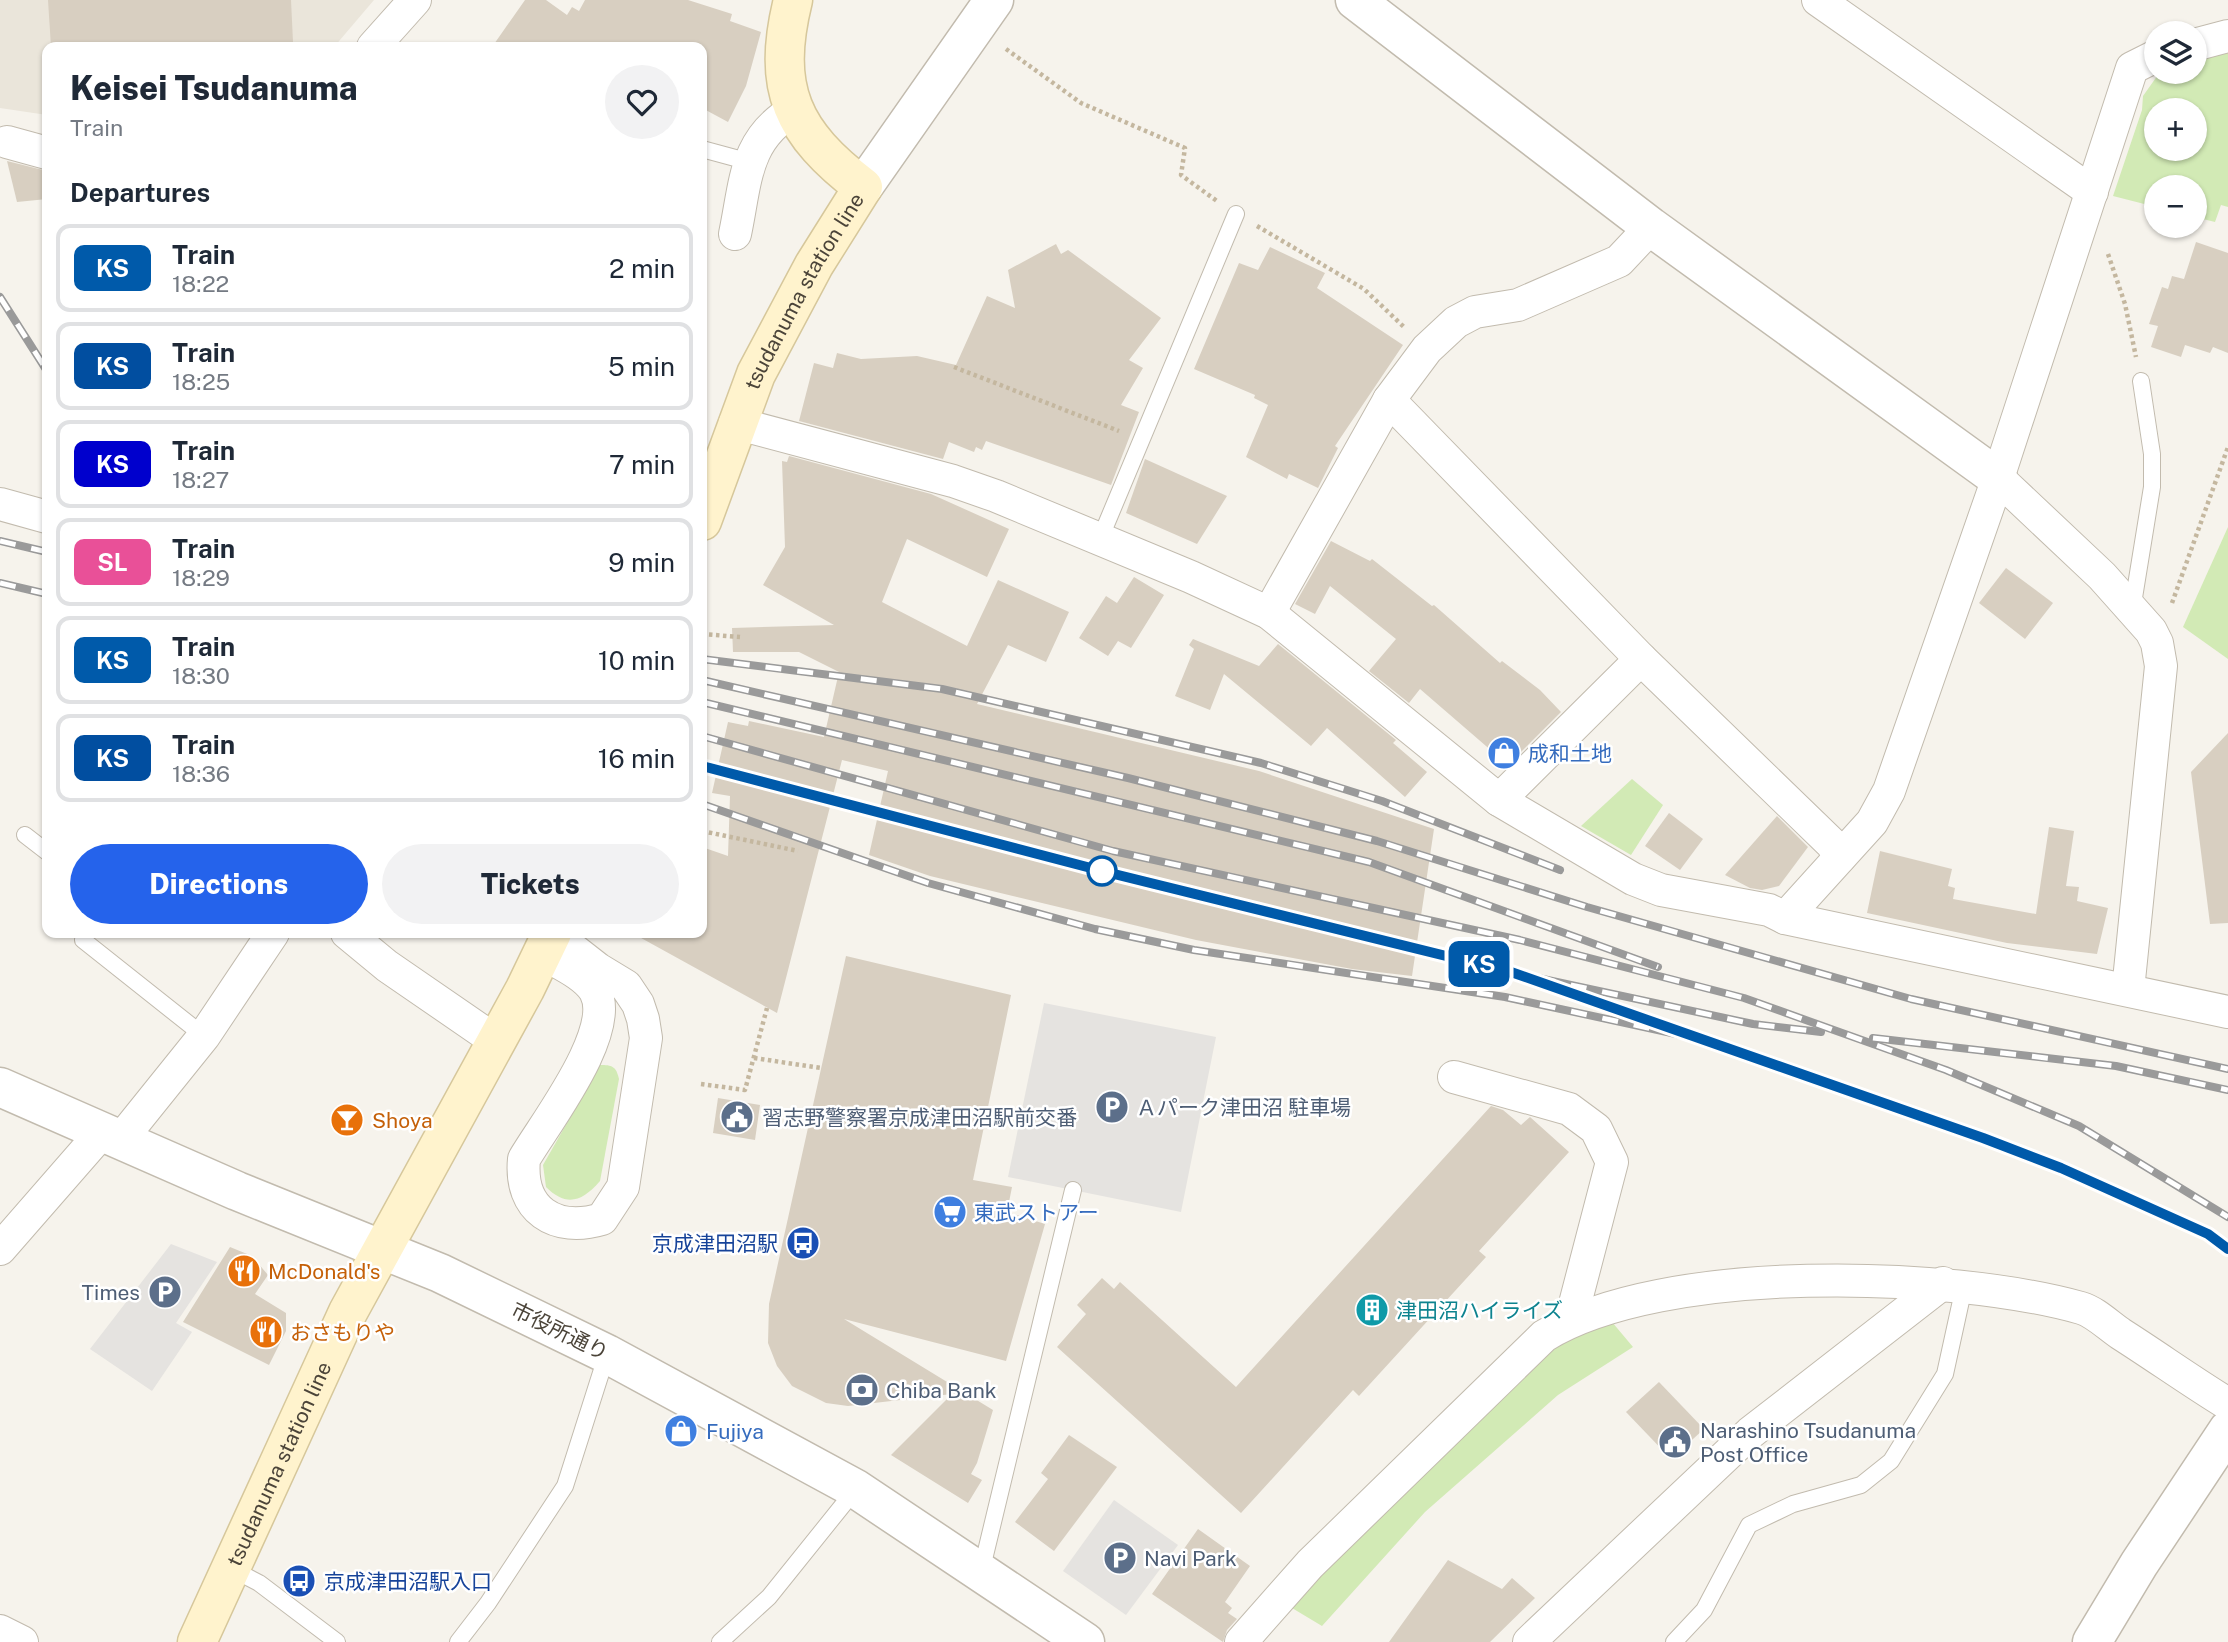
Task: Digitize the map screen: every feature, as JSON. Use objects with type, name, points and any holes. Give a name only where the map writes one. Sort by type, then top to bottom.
[{"type":"main road","name":"tsudanuma station line","points":[[707,506],[735,423],[756,374],[814,265],[863,187],[826,159],[805,132],[794,110],[786,87],[786,55],[793,0]]},
{"type":"main road","name":"tsudanuma station line","points":[[197,1642],[348,1312],[549,940]]},
{"type":"street","points":[[377,42],[415,0]]},
{"type":"street","points":[[863,187],[994,0]]},
{"type":"street","points":[[1355,0],[1651,227],[1998,478],[2102,576],[2133,610],[2157,643],[2161,666],[2128,990]]},
{"type":"street","points":[[1818,0],[2092,192]]},
{"type":"street","points":[[2207,42],[2228,36]]},
{"type":"street","points":[[1785,918],[1872,821],[1889,791],[1998,478],[2133,68],[2144,62]]},
{"type":"street","points":[[735,234],[750,162],[760,136],[777,120],[794,110]]},
{"type":"street","points":[[7,142],[42,152]]},
{"type":"street","points":[[1269,613],[1389,401],[1427,349],[1457,322],[1475,312],[1518,305],[1619,261],[1651,227]]},
{"type":"street","points":[[1389,401],[1641,659],[1832,844],[1840,857]]},
{"type":"street","points":[[735,423],[953,481],[1100,539],[1269,613],[1499,800],[1633,879],[1661,890],[1769,909],[1785,918],[2228,1012]]},
{"type":"street","points":[[0,504],[42,516]]},
{"type":"street","points":[[1499,800],[1641,659]]},
{"type":"street","points":[[0,1249],[113,1135],[204,1036],[270,938]]},
{"type":"street","points":[[353,938],[387,966],[496,1041]]},
{"type":"street","points":[[549,940],[626,986],[638,1004],[646,1038],[623,1187],[603,1219],[583,1225],[562,1223],[541,1213],[528,1196],[522,1180],[524,1159],[593,1043],[600,1004],[593,988],[549,940]]},
{"type":"street","points":[[593,1043],[617,1043],[643,1059]]},
{"type":"street","points":[[1454,1077],[1569,1109],[1596,1129],[1612,1162],[1571,1320]]},
{"type":"street","name":"市役所通り","points":[[0,1087],[237,1191],[381,1249],[607,1354],[856,1489],[1085,1642]]},
{"type":"street","points":[[1241,1642],[1310,1564],[1544,1336],[1571,1320],[1638,1299],[1697,1289],[1817,1282],[1953,1285],[2084,1309],[2228,1404]]},
{"type":"street","points":[[1529,1642],[1750,1433],[1953,1285]]},
{"type":"street","points":[[2092,1642],[2139,1564],[2228,1430]]},
{"type":"street","points":[[0,1630],[22,1642]]},
{"type":"lane","points":[[707,150],[750,162]]},
{"type":"lane","points":[[1100,539],[1236,214]]},
{"type":"lane","points":[[2133,610],[2152,487],[2152,454],[2141,381]]},
{"type":"lane","points":[[25,835],[42,848]]},
{"type":"lane","points":[[83,938],[204,1036]]},
{"type":"lane","points":[[981,1572],[1073,1190]]},
{"type":"lane","points":[[1674,1642],[1704,1611],[1749,1525],[1793,1504],[1861,1485],[1891,1461],[1945,1374],[1953,1285]]},
{"type":"lane","points":[[458,1642],[488,1603],[565,1486],[607,1354]]},
{"type":"lane","points":[[720,1642],[769,1597],[856,1489]]},
{"type":"lane","points":[[230,1569],[259,1583],[337,1642]]},
{"type":"path","points":[[1002,46],[1081,103],[1185,148],[1181,175],[1236,214],[1364,289],[1427,349]]},
{"type":"path","points":[[2107,252],[2125,304],[2141,381]]},
{"type":"path","points":[[954,367],[1142,440]]},
{"type":"path","points":[[2157,643],[2228,447]]},
{"type":"path","points":[[707,634],[740,637]]},
{"type":"path","points":[[707,832],[797,851]]},
{"type":"path","points":[[701,1084],[745,1090],[767,1007]]},
{"type":"path","points":[[754,1058],[821,1068]]},
{"type":"shaded area","points":[[0,0],[374,0],[338,42],[42,42],[42,114],[0,108]]},
{"type":"shaded area","name":"Ａパーク津田沼 駐車場","points":[[1044,1003],[1216,1037],[1181,1212],[1008,1177]]},
{"type":"shaded area","name":"Times","points":[[171,1244],[217,1262],[176,1323],[192,1332],[152,1391],[90,1349]]},
{"type":"shaded area","name":"Navi Park","points":[[1114,1500],[1178,1545],[1126,1615],[1063,1571]]},
{"type":"green space","points":[[2228,49],[2228,207],[2221,205],[2215,222],[2207,220],[2207,175],[2144,175],[2144,204],[2113,196],[2142,110],[2143,96],[2152,84],[2207,84],[2207,53]]},
{"type":"green space","points":[[2228,527],[2228,659],[2183,627]]},
{"type":"green space","points":[[1632,779],[1663,805],[1631,855],[1581,826]]},
{"type":"green space","points":[[600,1065],[613,1067],[619,1079],[600,1181],[587,1194],[567,1199],[546,1187],[543,1165]]},
{"type":"green space","points":[[1612,1322],[1633,1347],[1558,1395],[1425,1512],[1322,1626],[1287,1605],[1547,1345]]},
{"type":"building","points":[[48,0],[291,0],[293,42],[51,42]]},
{"type":"building","points":[[525,0],[546,0],[567,15],[572,7],[579,11],[585,0],[688,0],[732,14],[730,21],[761,32],[746,86],[728,122],[707,111],[707,42],[496,42]]},
{"type":"building","points":[[7,161],[42,170],[42,200],[17,202]]},
{"type":"building","points":[[2196,242],[2228,253],[2228,353],[2213,347],[2210,353],[2185,345],[2181,357],[2151,347],[2158,326],[2149,324],[2162,287],[2168,289],[2172,276],[2184,279]]},
{"type":"building","points":[[1056,244],[1061,254],[1068,250],[1161,318],[1129,360],[1143,368],[1121,405],[1139,412],[1111,485],[986,441],[982,450],[976,447],[974,452],[949,442],[943,459],[799,421],[814,363],[833,368],[837,353],[861,359],[917,356],[956,365],[987,296],[1015,308],[1008,270]]},
{"type":"building","points":[[1270,247],[1325,273],[1317,288],[1403,345],[1335,446],[1338,448],[1318,488],[1289,474],[1287,479],[1246,457],[1268,405],[1254,398],[1255,395],[1194,369],[1239,263],[1258,270]]},
{"type":"building","points":[[789,456],[931,494],[1009,529],[987,577],[907,539],[882,602],[967,646],[998,580],[1069,612],[1046,662],[1008,645],[977,704],[1259,771],[1434,829],[1412,976],[1352,969],[1196,940],[930,876],[869,855],[888,771],[842,760],[777,1013],[641,938],[707,938],[707,849],[728,856],[730,796],[712,793],[728,722],[748,726],[749,721],[824,737],[839,672],[799,652],[733,652],[732,628],[834,625],[763,585],[785,547],[782,461],[787,462]]},
{"type":"building","points":[[1145,459],[1227,496],[1197,544],[1126,513]]},
{"type":"building","points":[[1331,541],[1370,561],[1372,559],[1434,605],[1500,663],[1502,661],[1540,690],[1561,712],[1508,765],[1420,689],[1409,703],[1369,671],[1396,639],[1330,586],[1315,614],[1295,604]]},
{"type":"building","points":[[2006,568],[2053,603],[2025,639],[1979,603]]},
{"type":"building","points":[[1134,577],[1164,595],[1131,648],[1118,641],[1108,656],[1079,638],[1106,596],[1117,603]]},
{"type":"building","points":[[1193,639],[1259,666],[1278,644],[1396,740],[1393,743],[1427,772],[1405,797],[1327,728],[1311,746],[1224,674],[1210,710],[1175,696],[1194,649],[1189,645]]},
{"type":"building","points":[[2228,733],[2228,923],[2210,924],[2191,772]]},
{"type":"building","points":[[1669,813],[1703,839],[1680,870],[1645,846]]},
{"type":"building","points":[[1777,816],[1808,847],[1779,886],[1762,890],[1750,888],[1725,875]]},
{"type":"building","points":[[2049,827],[2074,831],[2066,886],[2079,887],[2077,901],[2108,908],[2097,954],[2007,943],[1867,913],[1880,851],[1952,869],[1948,886],[1955,888],[1953,899],[2036,914]]},
{"type":"building","points":[[846,956],[1011,995],[973,1180],[1012,1187],[1007,1212],[1045,1224],[1006,1361],[844,1319],[993,1410],[971,1474],[982,1480],[968,1503],[891,1455],[952,1394],[848,1406],[826,1403],[792,1386],[777,1366],[768,1343],[769,1304]]},
{"type":"building","points":[[718,1098],[760,1105],[755,1140],[713,1133]]},
{"type":"building","name":"津田沼ハイライズ","points":[[1491,1106],[1503,1110],[1521,1125],[1530,1117],[1569,1152],[1479,1251],[1486,1257],[1359,1396],[1353,1390],[1241,1513],[1057,1347],[1086,1314],[1077,1305],[1102,1278],[1114,1289],[1120,1282],[1236,1387]]},
{"type":"building","points":[[230,1247],[252,1256],[268,1275],[255,1294],[286,1313],[286,1331],[269,1365],[183,1322]]},
{"type":"building","points":[[1659,1382],[1704,1429],[1671,1459],[1626,1412]]},
{"type":"building","points":[[1069,1435],[1117,1467],[1054,1551],[1015,1522],[1048,1479],[1041,1473]]},
{"type":"building","points":[[1198,1529],[1250,1566],[1225,1602],[1232,1608],[1228,1613],[1237,1619],[1227,1630],[1223,1642],[1152,1594]]},
{"type":"building","points":[[1448,1560],[1502,1589],[1512,1578],[1535,1598],[1490,1642],[1389,1642]]},
{"type":"railway","points":[[0,297],[42,363]]},
{"type":"railway","points":[[0,541],[42,551]]},
{"type":"railway","points":[[0,583],[42,593]]},
{"type":"railway","points":[[707,660],[942,689],[1261,763],[1382,801],[1560,870]]},
{"type":"railway","points":[[707,681],[1128,778],[1377,841],[1587,907],[1911,999],[2228,1069]]},
{"type":"railway","points":[[707,703],[1369,862],[1658,967]]},
{"type":"railway","points":[[707,737],[1113,851],[1520,940],[1744,998],[1946,1070],[2079,1126],[2228,1217]]},
{"type":"railway","points":[[707,767],[1110,873],[1511,972],[1753,1024],[1821,1032]]},
{"type":"railway","points":[[707,806],[928,883],[1095,929],[1194,950],[1505,997],[1713,1042]]},
{"type":"railway","points":[[1577,995],[1650,1020]]},
{"type":"railway","points":[[1873,1038],[2116,1066],[2228,1090]]},
{"type":"railway","points":[[1706,1039],[1837,1089],[1957,1128],[2061,1168],[2208,1234],[2228,1249]]},
{"type":"train","name":"KS","points":[[707,767],[1110,873],[1359,932],[1511,972],[1957,1128],[2061,1168],[2208,1234],[2228,1249]]},
{"type":"place","name":"成和土地","points":[[1504,753]]},
{"type":"place","name":"Ａパーク津田沼 駐車場","points":[[1112,1107]]},
{"type":"place","name":"習志野警察署京成津田沼駅前交番","points":[[737,1117]]},
{"type":"place","name":"Shoya","points":[[347,1120]]},
{"type":"place","name":"東武ストアー","points":[[950,1212]]},
{"type":"place","name":"京成津田沼駅","points":[[803,1243]]},
{"type":"place","name":"McDonald's","points":[[244,1271]]},
{"type":"place","name":"Times","points":[[165,1292]]},
{"type":"place","name":"津田沼ハイライズ","points":[[1372,1310]]},
{"type":"place","name":"おさもりや","points":[[266,1332]]},
{"type":"place","name":"Chiba Bank","points":[[862,1390]]},
{"type":"place","name":"Fujiya","points":[[681,1431]]},
{"type":"place","name":"Narashino Tsudanuma Post Office","points":[[1675,1442]]},
{"type":"place","name":"Navi Park","points":[[1120,1558]]},
{"type":"place","name":"京成津田沼駅入口","points":[[299,1581]]}]
